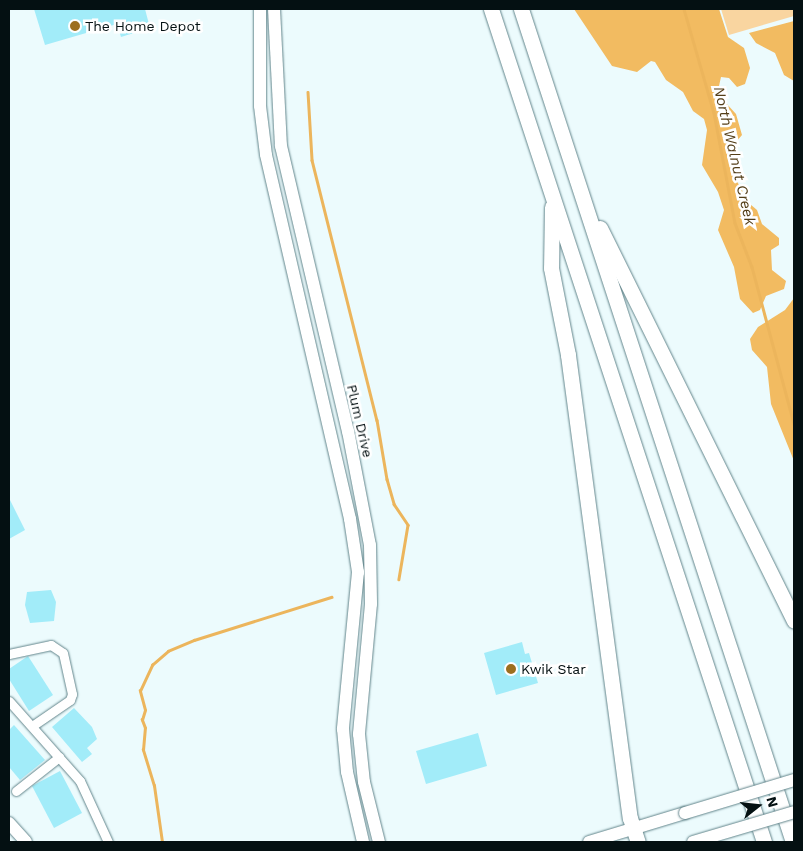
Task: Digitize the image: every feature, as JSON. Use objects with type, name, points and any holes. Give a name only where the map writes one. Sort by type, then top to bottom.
[{"type":"highway","points":[[491,9],[764,842]]},
{"type":"highway","points":[[521,9],[793,842]]},
{"type":"highway","points":[[576,179],[794,621]]},
{"type":"highway","points":[[552,192],[551,268],[568,355],[636,836]]},
{"type":"street","points":[[260,9],[260,106],[267,164],[350,519],[358,572],[343,729],[347,772],[363,842]]},
{"type":"street","name":"Plum Drive","points":[[274,9],[277,119],[281,146],[348,430],[370,545],[371,604],[359,734],[364,782],[379,842]]},
{"type":"street","points":[[9,654],[51,646],[63,653],[72,694],[70,700],[32,726]]},
{"type":"street","points":[[9,701],[80,781],[108,842]]},
{"type":"street","points":[[16,791],[59,757]]},
{"type":"street","points":[[589,842],[636,836],[684,813],[794,780]]},
{"type":"street","points":[[693,842],[794,812]]},
{"type":"street","points":[[9,823],[26,842]]},
{"type":"shaded area","points":[[574,9],[719,9],[728,37],[744,48],[750,68],[745,84],[737,87],[729,78],[721,77],[719,86],[726,103],[736,114],[742,135],[730,149],[731,171],[750,204],[757,210],[762,224],[779,238],[779,245],[771,250],[772,270],[786,281],[784,289],[766,296],[760,310],[753,313],[740,299],[734,267],[718,230],[724,210],[718,192],[702,165],[707,130],[704,119],[693,111],[683,92],[666,80],[655,62],[651,61],[637,72],[612,66]]},
{"type":"shaded area","points":[[721,9],[794,9],[794,16],[729,35]]},
{"type":"shaded area","points":[[794,21],[794,81],[784,75],[775,53],[756,43],[749,33]]},
{"type":"shaded area","points":[[794,298],[794,461],[771,404],[767,367],[752,350],[750,339],[758,327],[785,310]]},
{"type":"building","name":"The Home Depot","points":[[34,9],[145,9],[150,28],[121,37],[117,24],[45,45]]},
{"type":"building","points":[[9,498],[25,530],[9,539]]},
{"type":"building","points":[[51,590],[56,602],[54,621],[30,623],[25,605],[27,592]]},
{"type":"building","name":"Kwik Star","points":[[522,642],[525,654],[529,653],[538,683],[496,695],[484,653]]},
{"type":"building","points":[[28,656],[53,695],[29,711],[9,679],[9,669]]},
{"type":"building","points":[[74,708],[92,727],[97,739],[87,748],[92,754],[82,762],[52,727]]},
{"type":"building","points":[[14,725],[45,760],[20,780],[9,767],[9,730]]},
{"type":"building","points":[[478,733],[487,766],[426,784],[416,751]]},
{"type":"building","points":[[60,771],[82,813],[54,828],[32,786]]},
{"type":"waterway","name":"North Walnut Creek","points":[[684,9],[714,113],[735,223],[752,267],[794,424]]},
{"type":"waterway","points":[[308,92],[312,160],[377,420],[387,479],[394,504],[408,525],[399,579]]},
{"type":"waterway","points":[[162,842],[154,786],[143,750],[145,728],[142,720],[145,710],[140,691],[152,665],[168,651],[194,640],[331,597]]},
{"type":"place","name":"The Home Depot","points":[[75,26]]},
{"type":"place","name":"Kwik Star","points":[[511,669]]}]
